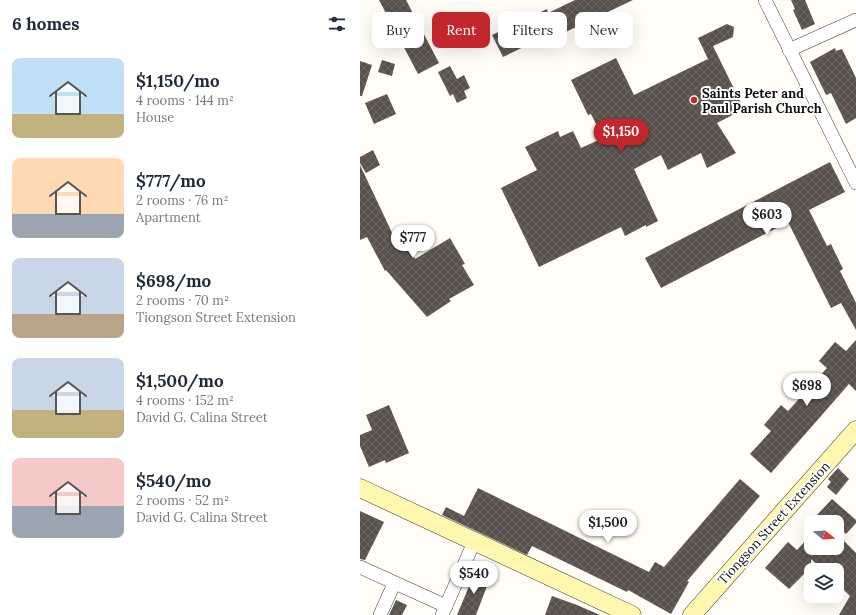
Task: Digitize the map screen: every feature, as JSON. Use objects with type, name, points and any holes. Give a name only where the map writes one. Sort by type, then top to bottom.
[{"type":"street","points":[[765,0],[856,183]]},
{"type":"street","points":[[789,50],[856,20]]},
{"type":"street","name":"Tiongson Street Extension","points":[[692,615],[856,430]]},
{"type":"street","points":[[360,488],[632,615]]},
{"type":"street","points":[[360,567],[444,611],[474,542]]},
{"type":"street","points":[[380,615],[394,584]]},
{"type":"building","points":[[379,0],[406,0],[412,12],[385,12]]},
{"type":"building","points":[[575,0],[633,0],[608,12],[575,12],[575,28],[567,31],[567,12],[550,12]]},
{"type":"building","points":[[791,0],[805,0],[815,24],[802,30],[793,10],[795,9]]},
{"type":"building","points":[[547,9],[548,12],[541,12]]},
{"type":"building","points":[[727,24],[734,27],[733,37],[713,46],[744,109],[717,123],[736,153],[707,168],[701,153],[668,170],[661,155],[634,169],[658,221],[646,227],[646,225],[625,236],[621,227],[539,267],[501,188],[537,170],[525,147],[558,131],[560,137],[573,131],[581,148],[603,138],[591,114],[588,115],[571,80],[616,58],[634,95],[708,59],[698,38]]},
{"type":"building","points":[[498,32],[498,47],[492,35]]},
{"type":"building","points":[[424,34],[439,63],[418,74],[404,48],[424,48]]},
{"type":"building","points":[[498,48],[522,48],[503,57]]},
{"type":"building","points":[[835,48],[836,51],[842,49],[856,78],[856,118],[846,124],[831,93],[826,95],[810,62]]},
{"type":"building","points":[[382,60],[395,64],[392,76],[378,72]]},
{"type":"building","points":[[360,61],[372,65],[362,96],[360,96]]},
{"type":"building","points":[[450,66],[457,79],[464,75],[470,88],[464,91],[467,98],[457,103],[453,94],[450,96],[438,72]]},
{"type":"building","points":[[387,94],[396,114],[374,124],[365,103]]},
{"type":"building","points":[[373,150],[380,165],[366,173],[360,163],[360,157]]},
{"type":"building","points":[[830,162],[845,192],[809,210],[827,246],[831,244],[843,269],[840,271],[856,303],[856,330],[841,303],[831,308],[788,222],[661,288],[645,258]]},
{"type":"building","points":[[360,165],[395,239],[403,234],[415,259],[450,238],[465,264],[462,265],[474,285],[449,299],[451,301],[427,317],[386,270],[385,271],[367,237],[360,240]]},
{"type":"building","points":[[856,340],[856,391],[849,384],[771,473],[750,454],[771,431],[764,425],[781,405],[788,411],[827,368],[819,361],[835,342],[846,351]]},
{"type":"building","points":[[389,405],[409,453],[386,463],[385,460],[369,467],[360,446],[360,435],[372,430],[366,415]]},
{"type":"building","points":[[838,468],[849,479],[836,495],[827,487],[831,482],[828,479]]},
{"type":"building","points":[[740,479],[760,496],[687,581],[689,582],[671,614],[628,590],[627,592],[532,546],[527,555],[442,515],[446,507],[464,516],[478,488],[649,572],[655,562],[664,567]]},
{"type":"building","points":[[832,499],[856,520],[856,523],[846,534],[844,532],[844,515],[817,515]]},
{"type":"building","points":[[360,511],[384,522],[365,560],[360,559]]},
{"type":"building","points":[[844,541],[856,553],[856,615],[839,615],[850,596],[844,590],[844,563],[815,563],[811,559],[811,563],[804,563],[804,574],[789,589],[765,568],[788,542],[797,550],[804,542],[804,555],[844,555]]},
{"type":"building","points":[[475,572],[490,578],[476,615],[457,615]]},
{"type":"building","points":[[552,596],[577,605],[600,615],[545,615]]},
{"type":"building","points":[[396,600],[407,605],[402,615],[389,615]]},
{"type":"place","name":"Saints Peter and Paul Parish Church","points":[[694,100]]}]
